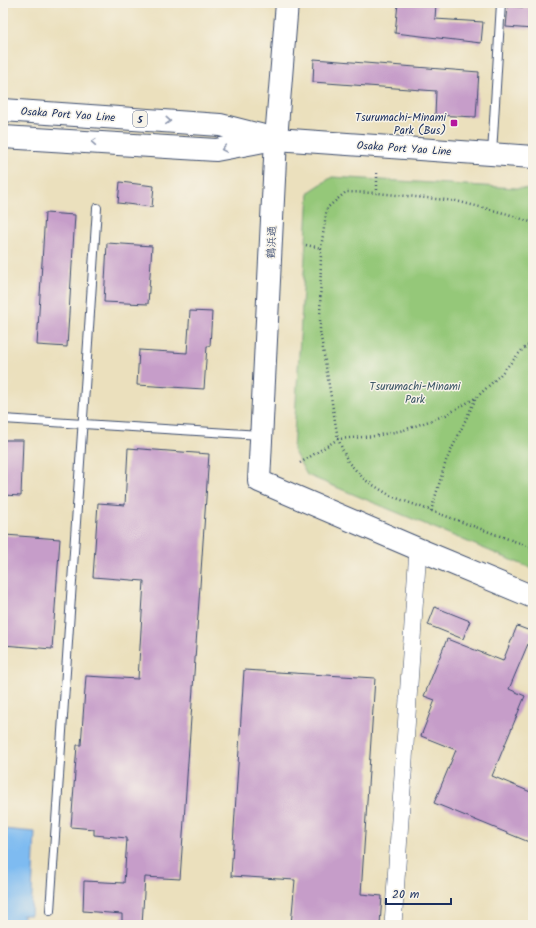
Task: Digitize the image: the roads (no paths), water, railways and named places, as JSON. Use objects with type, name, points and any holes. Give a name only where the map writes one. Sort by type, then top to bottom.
[{"type":"main road","name":"鶴浜通","points":[[287,3],[276,139],[259,481],[418,549]]},
{"type":"main road","name":"Osaka Port Yao Line","points":[[3,110],[220,125],[276,139],[533,157]]},
{"type":"main road","name":"Osaka Port Yao Line","points":[[3,137],[216,150],[276,139]]},
{"type":"main road","points":[[418,549],[533,597]]},
{"type":"street","points":[[393,925],[418,549]]},
{"type":"lane","points":[[492,154],[501,3]]},
{"type":"lane","points":[[50,911],[98,208]]},
{"type":"lane","points":[[3,419],[261,435]]},
{"type":"water","points":[[3,829],[35,832],[31,915],[22,915],[31,923],[30,925],[3,925]]},
{"type":"place","name":"Tsurumachi-Minami Park (Bus)","points":[[454,123]]},
{"type":"park label","name":"Tsurumachi-Minami Park","points":[[415,392]]}]
